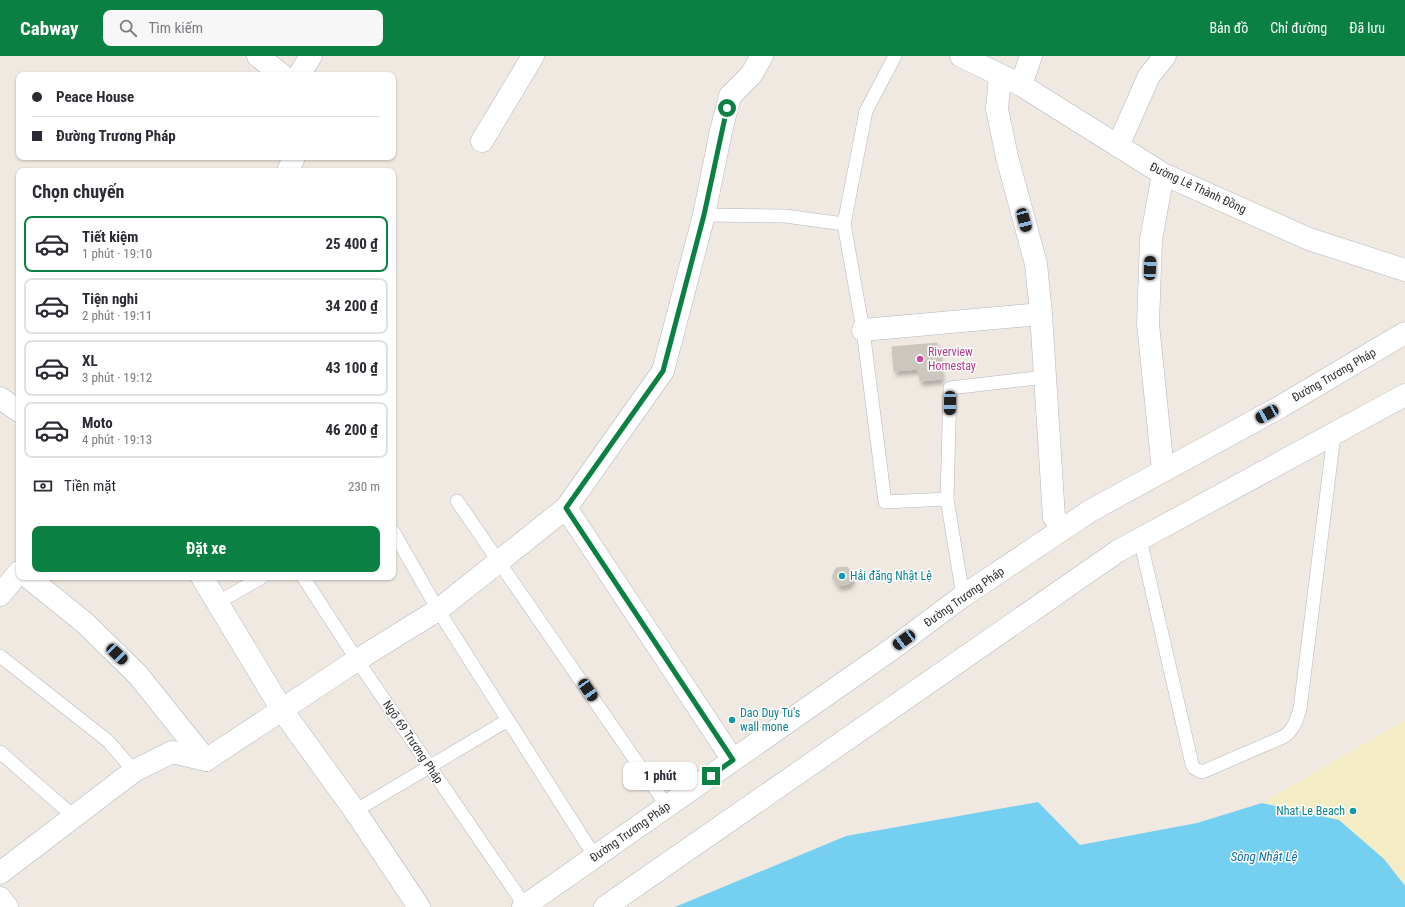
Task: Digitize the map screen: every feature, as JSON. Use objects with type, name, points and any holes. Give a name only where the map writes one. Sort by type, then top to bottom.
[{"type":"street","points":[[258,56],[278,72]]},
{"type":"street","points":[[301,72],[311,56]]},
{"type":"street","points":[[482,141],[533,56]]},
{"type":"street","points":[[0,873],[134,770],[172,752],[206,760],[357,660],[438,610],[566,508],[663,371],[704,215],[721,131],[730,96],[751,75],[762,56]]},
{"type":"street","name":"Đường Lê Thành Đồng","points":[[961,56],[1021,85],[1163,174],[1309,239],[1405,270]]},
{"type":"street","points":[[1021,85],[1030,56]]},
{"type":"street","points":[[1118,146],[1149,76],[1165,56]]},
{"type":"street","points":[[1000,76],[997,109],[1007,157],[1036,264],[1041,314],[1054,517],[1063,529]]},
{"type":"street","points":[[1163,174],[1151,240],[1148,324],[1163,470]]},
{"type":"street","points":[[863,330],[1041,314]]},
{"type":"street","name":"Đường Trương Pháp","points":[[524,907],[886,654],[963,596],[1090,511],[1280,407],[1405,334]]},
{"type":"street","points":[[605,907],[1118,551],[1334,435],[1405,395]]},
{"type":"street","points":[[0,398],[16,409]]},
{"type":"street","points":[[566,508],[733,760]]},
{"type":"street","points":[[204,580],[282,710],[355,810],[419,907]]},
{"type":"street","points":[[11,581],[85,623],[138,675],[206,760]]},
{"type":"street","points":[[0,898],[7,907]]},
{"type":"lane","points":[[895,56],[866,111],[844,224],[863,330],[884,502],[947,498]]},
{"type":"lane","points":[[704,215],[785,216],[844,224]]},
{"type":"lane","points":[[963,596],[947,498],[950,388],[1045,377]]},
{"type":"lane","points":[[1140,539],[1194,768],[1202,772],[1283,737],[1290,733],[1295,725],[1300,709],[1334,435]]},
{"type":"lane","points":[[457,501],[667,806]]},
{"type":"lane","points":[[396,536],[438,610],[595,857]]},
{"type":"lane","points":[[217,603],[257,580]]},
{"type":"lane","name":"Ngõ 69 Trương Pháp","points":[[305,580],[357,660],[430,765],[524,907]]},
{"type":"lane","points":[[0,656],[108,741],[134,770]]},
{"type":"lane","points":[[355,810],[508,720]]},
{"type":"lane","points":[[0,752],[73,816]]},
{"type":"sand","name":"Nhat Le Beach","points":[[1405,720],[1405,886],[1384,859],[1339,820],[1262,803]]},
{"type":"water","name":"Sông Nhật Lệ","points":[[1038,802],[1080,845],[1197,823],[1262,803],[1339,820],[1384,859],[1405,886],[1405,907],[675,907],[846,836]]},
{"type":"building","points":[[937,343],[941,379],[920,381],[918,369],[894,371],[892,347]]},
{"type":"building","name":"Hải đăng Nhật Lệ","points":[[847,567],[853,575],[849,584],[838,586],[832,577],[836,568]]},
{"type":"place","name":"Riverview Homestay","points":[[920,359]]},
{"type":"place","name":"Hải đăng Nhật Lệ","points":[[842,576]]},
{"type":"place","name":"Dao Duy Tu's wall mone","points":[[732,720]]},
{"type":"place","name":"Nhat Le Beach","points":[[1353,811]]},
{"type":"route","points":[[711,776],[733,760],[566,508],[663,371],[704,215],[727,108]]}]
